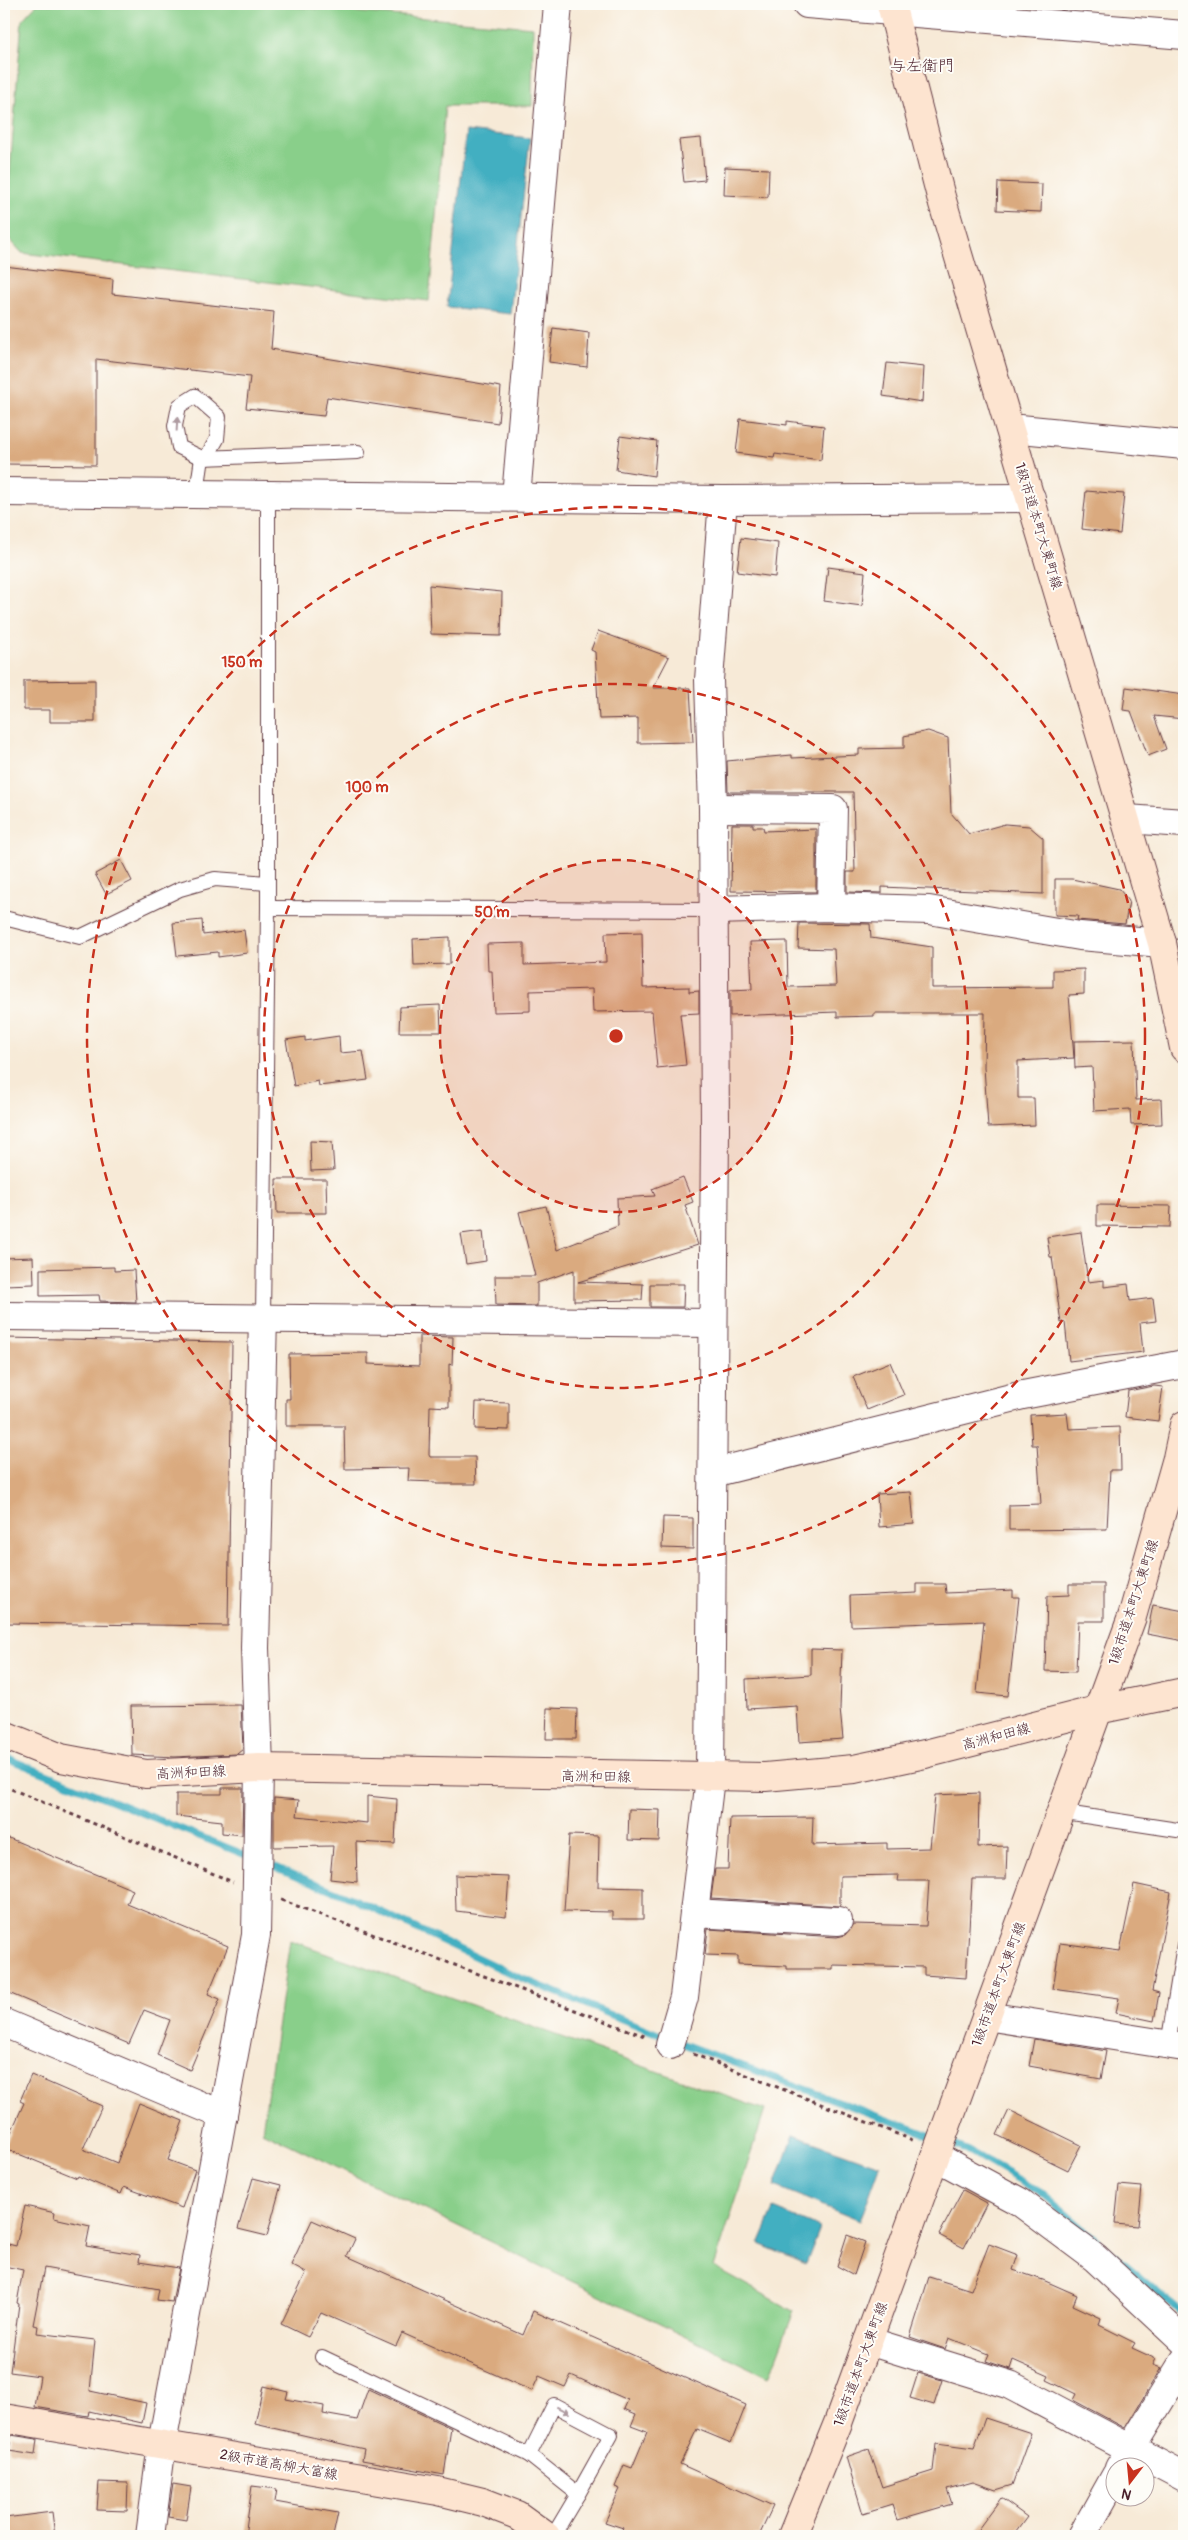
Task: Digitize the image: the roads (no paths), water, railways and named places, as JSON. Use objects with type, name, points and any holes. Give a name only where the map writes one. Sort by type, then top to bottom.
[{"type":"street","points":[[516,497],[558,4]]},
{"type":"street","points":[[807,4],[891,7],[1184,35]]},
{"type":"street","name":"1級市道本町大東町線","points":[[891,7],[941,197],[1127,819],[1162,943],[1184,1048]]},
{"type":"street","points":[[1010,428],[1184,445]]},
{"type":"street","points":[[4,492],[197,492],[723,500],[1031,498]]},
{"type":"street","points":[[670,2045],[684,1997],[710,1778],[715,1127],[713,808],[709,680],[723,500]]},
{"type":"street","points":[[713,808],[833,809],[831,907]]},
{"type":"street","points":[[1127,819],[1184,823]]},
{"type":"street","points":[[713,910],[831,907],[928,910],[1080,936],[1162,943]]},
{"type":"street","points":[[4,1316],[263,1317],[712,1323]]},
{"type":"street","points":[[150,2536],[162,2444],[256,1935],[259,1768],[255,1648],[263,1317]]},
{"type":"street","points":[[713,1473],[1023,1395],[1184,1364]]},
{"type":"street","name":"1級市道本町大東町線","points":[[792,2536],[838,2424],[868,2341],[929,2150],[986,2016],[1059,1812],[1132,1617],[1177,1458],[1184,1425]]},
{"type":"street","name":"高洲和田線","points":[[4,1735],[61,1758],[146,1774],[259,1768],[710,1778],[766,1777],[854,1769],[925,1754],[1097,1710],[1184,1692]]},
{"type":"street","points":[[694,1913],[838,1921]]},
{"type":"street","points":[[986,2016],[1176,2046]]},
{"type":"street","points":[[4,2023],[223,2115]]},
{"type":"street","points":[[929,2150],[1020,2202],[1095,2258],[1184,2341]]},
{"type":"street","points":[[868,2341],[1010,2385],[1125,2458],[1184,2361]]},
{"type":"street","name":"2級市道高柳大富線","points":[[4,2418],[447,2493],[483,2502],[517,2516],[546,2536]]},
{"type":"street","points":[[1156,2468],[1184,2477]]},
{"type":"street","points":[[1082,2536],[1106,2493]]},
{"type":"lane","points":[[197,492],[204,458],[358,452]]},
{"type":"lane","points":[[263,1317],[268,908],[268,493]]},
{"type":"lane","points":[[4,918],[80,937],[180,889],[206,881],[215,879],[267,883]]},
{"type":"lane","points":[[268,908],[713,910]]},
{"type":"lane","points":[[1059,1812],[1184,1831]]},
{"type":"lane","points":[[1176,2046],[1184,1945]]},
{"type":"lane","points":[[322,2357],[529,2455],[578,2494]]},
{"type":"lane","points":[[529,2455],[554,2405],[611,2435],[553,2536]]},
{"type":"water","points":[[466,131],[530,138],[510,314],[447,307]]},
{"type":"water","points":[[793,2135],[880,2166],[860,2221],[775,2186]]},
{"type":"water","points":[[774,2209],[820,2228],[806,2264],[759,2244]]},
{"type":"waterway","points":[[4,1757],[253,1858]]},
{"type":"waterway","points":[[263,1862],[356,1900],[516,1976],[668,2038]]},
{"type":"waterway","points":[[678,2042],[937,2138]]},
{"type":"waterway","points":[[947,2142],[969,2151],[1040,2192],[1184,2314]]},
{"type":"district","name":"与左衛門","points":[[922,65]]}]
